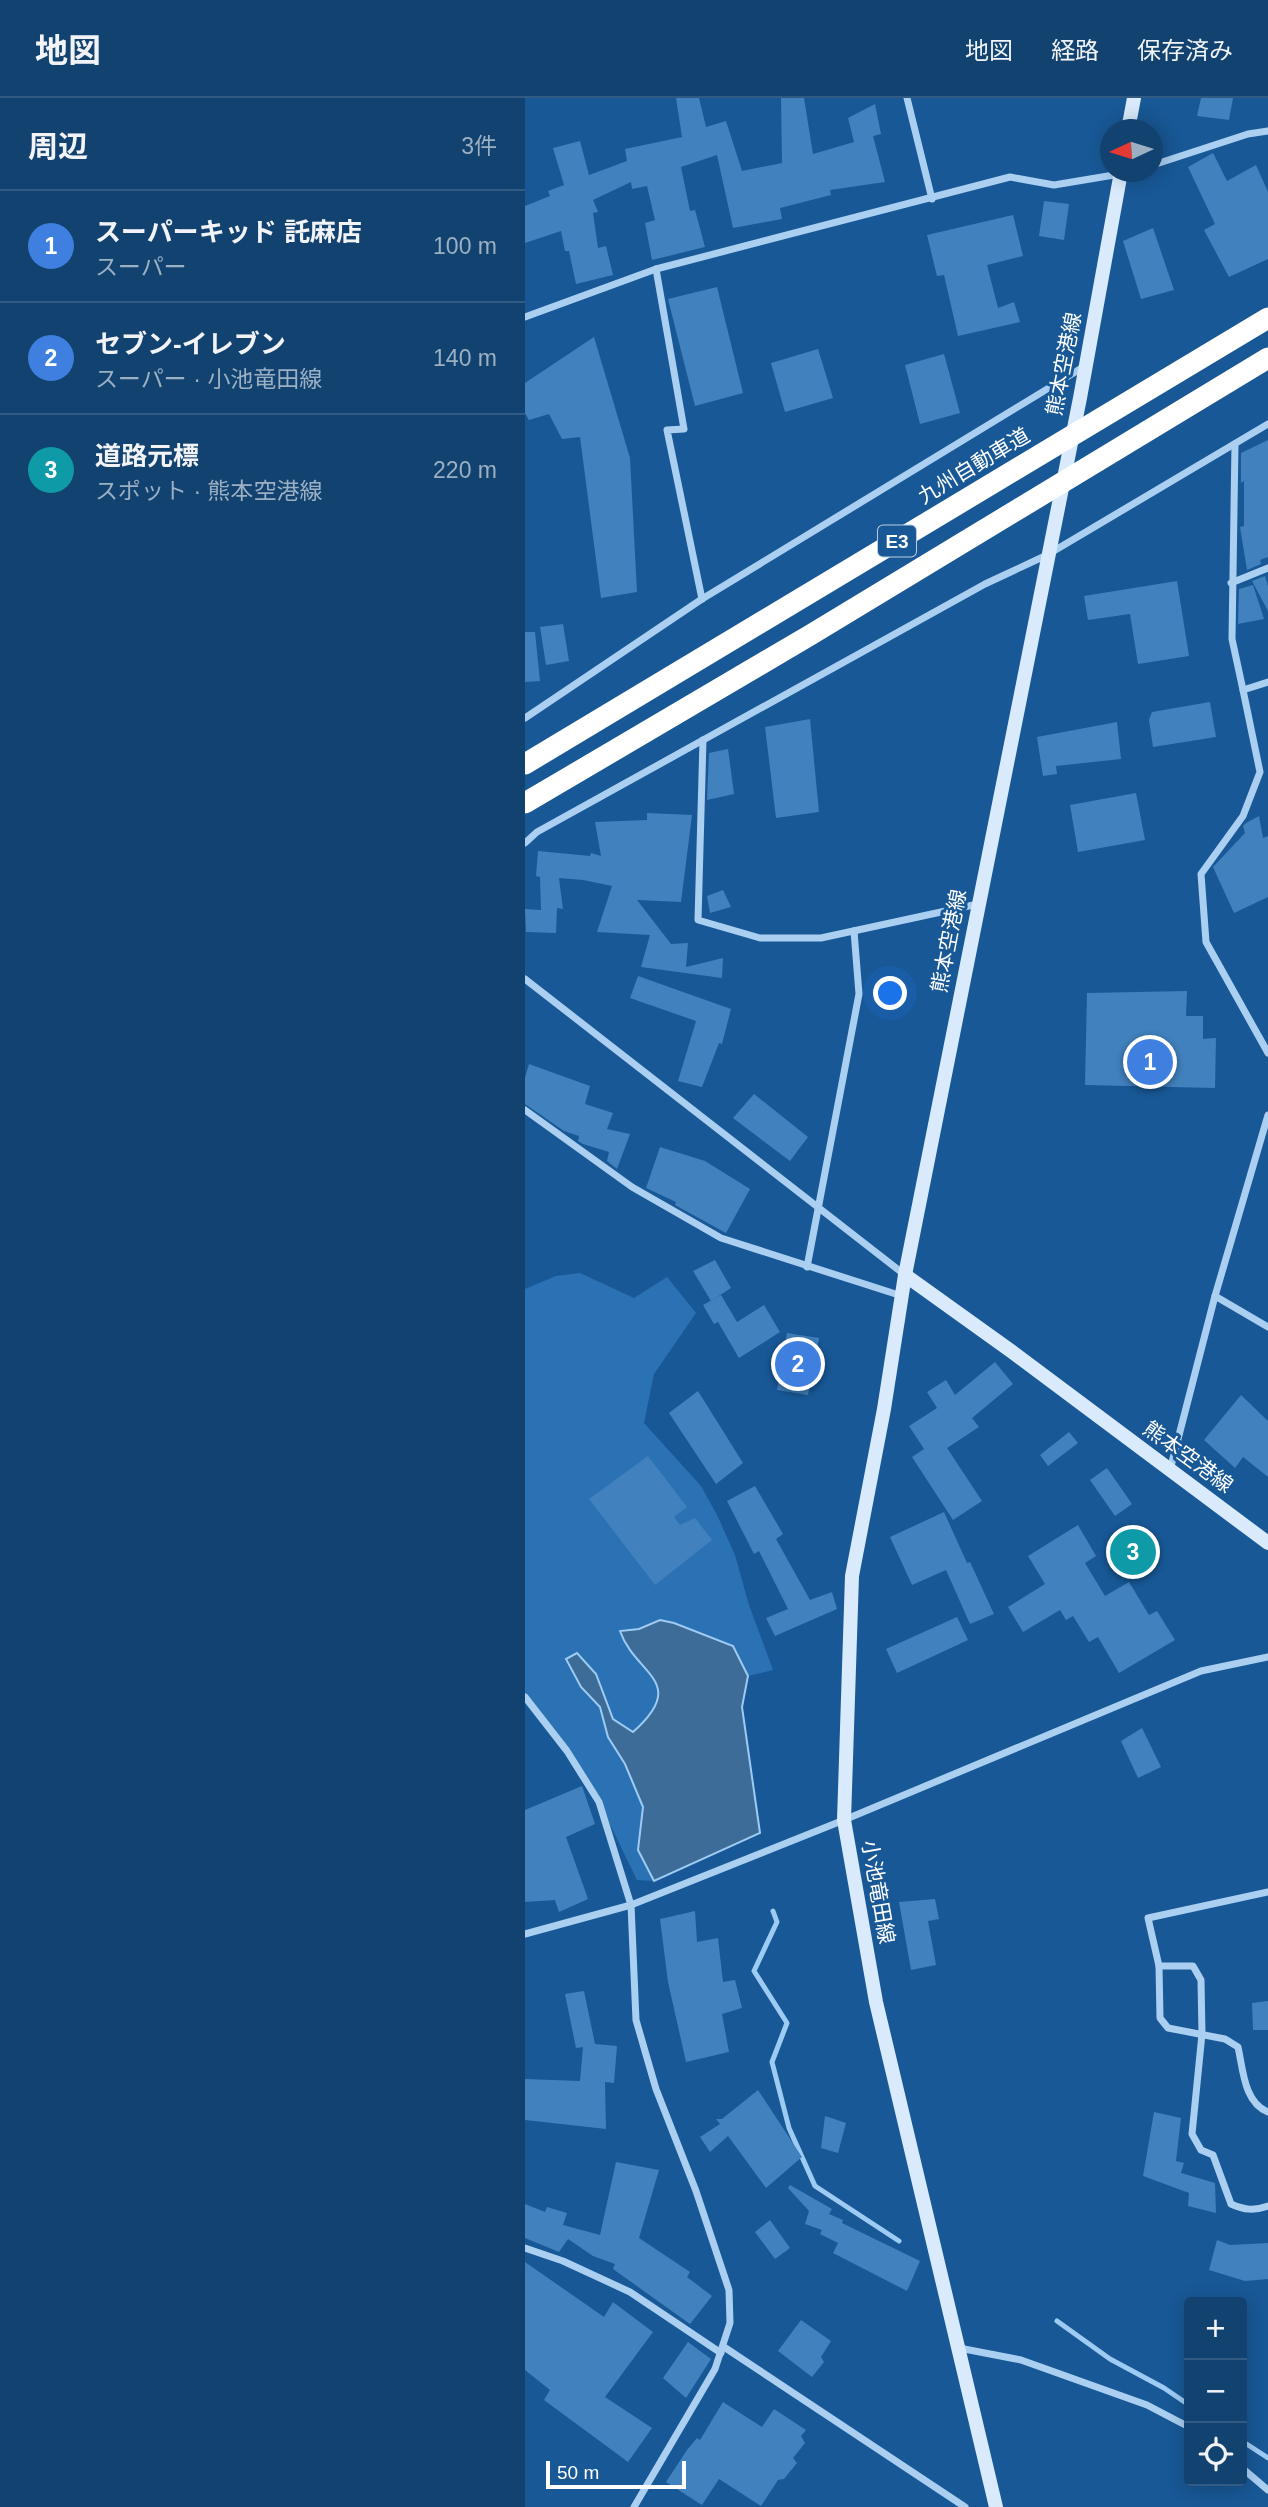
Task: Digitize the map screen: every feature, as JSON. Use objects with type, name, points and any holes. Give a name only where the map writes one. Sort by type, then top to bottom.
[{"type":"highway","name":"九州自動車道","points":[[525,764],[1268,317]]},
{"type":"highway","name":"E3","points":[[525,803],[812,634],[1268,358]]},
{"type":"main road","points":[[1131,119],[1135,98]]},
{"type":"main road","name":"熊本空港線","points":[[1121,182],[905,1275],[1268,1544]]},
{"type":"main road","name":"小池竜田線","points":[[905,1275],[884,1409],[852,1576],[844,1820],[876,2002],[996,2507]]},
{"type":"street","points":[[907,98],[932,199]]},
{"type":"street","points":[[1163,162],[1248,134],[1268,131]]},
{"type":"street","points":[[525,317],[656,269],[1010,177],[1054,185],[1100,176]]},
{"type":"street","points":[[656,269],[684,429],[667,430],[702,598]]},
{"type":"street","points":[[525,718],[702,598],[1086,366]]},
{"type":"street","points":[[525,843],[537,832],[985,584],[1047,555],[1268,424]]},
{"type":"street","points":[[1234,444],[1232,639],[1260,772],[1243,816],[1201,874],[1206,942],[1268,1053]]},
{"type":"street","points":[[1231,583],[1268,568]]},
{"type":"street","points":[[1243,690],[1268,682]]},
{"type":"street","points":[[703,740],[698,920],[760,938],[821,937],[978,904]]},
{"type":"street","points":[[807,1267],[859,994],[854,931]]},
{"type":"street","points":[[525,979],[905,1275]]},
{"type":"street","points":[[525,1110],[632,1187],[720,1238],[902,1296]]},
{"type":"street","points":[[1169,1471],[1215,1296],[1268,1115]]},
{"type":"street","points":[[1215,1296],[1268,1327]]},
{"type":"street","points":[[525,1934],[631,1905],[844,1820],[1202,1671],[1268,1657]]},
{"type":"street","points":[[525,1697],[568,1751],[599,1802],[631,1905],[636,2020],[656,2089],[696,2191],[729,2290],[730,2323],[715,2369],[634,2507]]},
{"type":"street","points":[[1268,1892],[1148,1918],[1159,1966],[1160,2018],[1168,2028],[1225,2039],[1238,2047],[1248,2094],[1268,2112]]},
{"type":"street","points":[[1159,1966],[1193,1966],[1201,1980],[1202,2034],[1192,2134],[1201,2150],[1213,2155],[1231,2204],[1241,2209],[1257,2210],[1268,2206]]},
{"type":"street","points":[[525,2248],[563,2261],[630,2292],[965,2507]]},
{"type":"street","points":[[959,2348],[1021,2360],[1147,2405],[1184,2424]]},
{"type":"street","points":[[1247,2472],[1268,2490]]},
{"type":"shaded area","points":[[580,1273],[634,1298],[667,1277],[696,1313],[654,1374],[644,1423],[701,1486],[717,1515],[735,1555],[749,1605],[773,1670],[748,1676],[733,1646],[660,1620],[639,1629],[620,1631],[627,1646],[653,1678],[658,1689],[657,1700],[650,1715],[633,1732],[613,1719],[596,1674],[581,1687],[600,1707],[608,1737],[625,1764],[643,1808],[638,1850],[654,1881],[637,1880],[599,1802],[525,1697],[525,1289],[556,1276]]},
{"type":"shaded area","points":[[660,1620],[733,1646],[748,1676],[742,1707],[760,1833],[654,1881],[638,1850],[643,1807],[625,1764],[608,1737],[600,1707],[581,1687],[566,1659],[577,1653],[596,1674],[613,1719],[633,1732],[649,1715],[657,1701],[658,1689],[627,1646],[620,1631],[639,1629]]},
{"type":"building","points":[[676,98],[699,98],[706,127],[726,121],[742,171],[782,163],[781,98],[804,98],[813,154],[854,142],[848,118],[875,104],[881,134],[873,136],[885,182],[830,190],[831,195],[780,208],[782,219],[733,228],[717,155],[681,167],[690,211],[695,210],[705,247],[652,260],[645,223],[655,220],[647,186],[632,189],[631,182],[593,200],[598,212],[593,213],[598,248],[606,246],[613,275],[576,284],[569,251],[565,251],[561,231],[525,243],[525,206],[550,196],[548,191],[564,185],[553,148],[580,141],[589,175],[627,161],[625,149],[682,137]]},
{"type":"building","points":[[1201,98],[1233,98],[1229,120],[1197,116]]},
{"type":"building","points":[[1213,153],[1227,181],[1256,165],[1268,192],[1268,259],[1229,277],[1204,230],[1215,224],[1188,167]]},
{"type":"building","points":[[1044,201],[1069,204],[1064,240],[1039,236]]},
{"type":"building","points":[[1013,215],[1023,256],[987,265],[998,308],[1014,302],[1020,322],[958,336],[944,275],[937,276],[927,235]]},
{"type":"building","points":[[1153,228],[1174,290],[1141,299],[1123,241]]},
{"type":"building","points":[[717,287],[743,393],[695,406],[668,299]]},
{"type":"building","points":[[594,337],[630,458],[637,592],[601,598],[580,437],[562,439],[549,414],[529,420],[525,413],[525,383]]},
{"type":"building","points":[[818,349],[833,398],[785,412],[771,363]]},
{"type":"building","points":[[944,354],[960,413],[920,424],[905,365]]},
{"type":"building","points":[[1268,440],[1268,557],[1260,560],[1261,564],[1247,570],[1240,527],[1244,526],[1241,453]]},
{"type":"building","points":[[1265,576],[1268,586],[1268,611],[1252,581]]},
{"type":"building","points":[[1177,581],[1189,656],[1138,664],[1130,614],[1088,620],[1084,596]]},
{"type":"building","points":[[1253,585],[1264,619],[1238,624],[1239,589]]},
{"type":"building","points":[[563,624],[569,661],[546,665],[540,627]]},
{"type":"building","points":[[525,632],[535,632],[540,681],[525,682]]},
{"type":"building","points":[[1210,702],[1216,737],[1153,747],[1149,720],[1152,712]]},
{"type":"building","points":[[810,719],[819,812],[776,818],[765,727]]},
{"type":"building","points":[[1117,722],[1121,759],[1056,766],[1057,774],[1043,776],[1037,737]]},
{"type":"building","points":[[728,749],[734,794],[707,800],[709,753]]},
{"type":"building","points":[[1136,793],[1145,840],[1078,852],[1070,805]]},
{"type":"building","points":[[647,813],[692,815],[681,902],[637,900],[671,944],[688,943],[686,967],[723,958],[722,978],[641,967],[650,935],[597,932],[612,886],[559,878],[563,909],[557,908],[556,933],[526,932],[525,909],[541,910],[540,877],[536,876],[538,851],[590,856],[591,853],[601,856],[595,822],[647,820]]},
{"type":"building","points":[[1259,816],[1263,838],[1268,836],[1268,897],[1234,913],[1213,867],[1245,833],[1243,826]]},
{"type":"building","points":[[723,890],[731,907],[710,913],[707,896]]},
{"type":"building","points":[[638,976],[731,1009],[722,1044],[719,1043],[702,1087],[678,1081],[696,1021],[630,998]]},
{"type":"building","points":[[1187,991],[1186,1016],[1203,1016],[1203,1039],[1216,1038],[1215,1088],[1085,1085],[1087,993]]},
{"type":"building","points":[[529,1064],[590,1086],[585,1104],[613,1113],[607,1129],[630,1134],[617,1169],[607,1161],[609,1152],[583,1144],[578,1141],[579,1136],[564,1131],[525,1104],[525,1078]]},
{"type":"building","points":[[754,1094],[808,1137],[790,1161],[733,1118]]},
{"type":"building","points":[[660,1147],[705,1161],[750,1189],[726,1233],[675,1205],[676,1202],[646,1188]]},
{"type":"building","points":[[715,1260],[731,1288],[711,1301],[693,1271]]},
{"type":"building","points":[[721,1295],[737,1322],[764,1305],[780,1332],[739,1358],[718,1322],[714,1324],[703,1305]]},
{"type":"building","points":[[787,1333],[819,1338],[808,1395],[777,1390]]},
{"type":"building","points":[[995,1362],[1013,1384],[972,1418],[979,1427],[947,1448],[982,1501],[953,1520],[912,1457],[924,1449],[909,1426],[937,1408],[927,1392],[946,1380],[955,1395]]},
{"type":"building","points":[[698,1391],[743,1463],[716,1484],[669,1413]]},
{"type":"building","points":[[1241,1395],[1268,1421],[1268,1477],[1243,1457],[1235,1468],[1204,1440]]},
{"type":"building","points":[[1069,1432],[1078,1443],[1048,1466],[1040,1455]]},
{"type":"building","points":[[648,1456],[687,1507],[674,1517],[680,1525],[695,1518],[712,1540],[655,1585],[589,1499]]},
{"type":"building","points":[[1107,1468],[1132,1504],[1115,1516],[1090,1480]]},
{"type":"building","points":[[755,1486],[783,1534],[776,1539],[810,1600],[832,1592],[837,1609],[775,1636],[766,1618],[788,1609],[759,1551],[754,1554],[727,1501]]},
{"type":"building","points":[[944,1512],[994,1614],[970,1624],[946,1570],[912,1585],[890,1537]]},
{"type":"building","points":[[1078,1525],[1096,1556],[1085,1563],[1105,1596],[1129,1582],[1149,1615],[1157,1611],[1175,1640],[1119,1673],[1098,1637],[1089,1642],[1073,1616],[1066,1620],[1060,1610],[1023,1632],[1008,1607],[1045,1584],[1028,1556]]},
{"type":"building","points":[[957,1617],[968,1640],[897,1673],[886,1649]]},
{"type":"building","points":[[1142,1728],[1161,1767],[1138,1778],[1121,1741]]},
{"type":"building","points":[[582,1786],[595,1824],[566,1837],[588,1899],[559,1912],[555,1900],[525,1902],[525,1810]]},
{"type":"building","points":[[935,1899],[939,1919],[928,1921],[936,1965],[911,1970],[899,1902]]},
{"type":"building","points":[[695,1911],[697,1942],[718,1938],[723,1982],[735,1980],[742,2008],[722,2014],[729,2052],[686,2062],[668,1982],[660,1919]]},
{"type":"building","points":[[584,1991],[595,2044],[617,2046],[614,2083],[605,2082],[606,2129],[525,2120],[525,2079],[580,2081],[583,2047],[576,2048],[565,1994]]},
{"type":"building","points":[[1268,2001],[1268,2030],[1253,2030],[1252,2003]]},
{"type":"building","points":[[758,2090],[802,2157],[766,2188],[728,2136],[710,2152],[700,2137],[720,2124],[716,2119],[722,2119]]},
{"type":"building","points":[[1154,2112],[1181,2118],[1176,2161],[1184,2163],[1181,2173],[1215,2183],[1216,2213],[1188,2206],[1189,2193],[1143,2176]]},
{"type":"building","points":[[825,2116],[846,2123],[838,2153],[821,2148]]},
{"type":"building","points":[[616,2162],[659,2170],[639,2238],[690,2272],[687,2277],[712,2296],[690,2324],[613,2269],[615,2264],[593,2256],[568,2239],[559,2252],[525,2238],[525,2204],[545,2212],[547,2207],[567,2213],[563,2225],[600,2235]]},
{"type":"building","points":[[790,2185],[832,2209],[829,2214],[843,2220],[842,2223],[920,2261],[907,2291],[833,2253],[838,2243],[820,2234],[822,2230],[805,2224],[809,2211],[788,2188]]},
{"type":"building","points":[[770,2220],[790,2248],[775,2259],[755,2232]]},
{"type":"building","points":[[1217,2240],[1230,2245],[1268,2243],[1268,2279],[1245,2281],[1209,2270]]},
{"type":"building","points":[[525,2262],[604,2317],[613,2302],[653,2332],[605,2397],[652,2428],[628,2462],[544,2400],[550,2390],[525,2370]]},
{"type":"building","points":[[801,2320],[831,2341],[821,2357],[824,2362],[812,2377],[778,2351]]},
{"type":"building","points":[[688,2342],[711,2359],[686,2398],[663,2378]]},
{"type":"building","points":[[723,2402],[762,2427],[774,2409],[806,2430],[801,2436],[805,2443],[793,2458],[797,2463],[784,2479],[778,2480],[761,2506],[719,2479],[702,2505],[666,2482],[687,2450],[697,2438],[700,2440]]},
{"type":"waterway","points":[[773,1911],[777,1922],[754,1971],[787,2023],[772,2062],[789,2128],[815,2186],[899,2241]]},
{"type":"waterway","points":[[1057,2321],[1110,2359],[1184,2402]]},
{"type":"waterway","points":[[1247,2444],[1268,2458]]},
{"type":"place","name":"スーパーキッド 託麻店","points":[[1150,1062]]},
{"type":"place","name":"セブン-イレブン","points":[[798,1364]]},
{"type":"place","name":"道路元標","points":[[1133,1552]]}]
